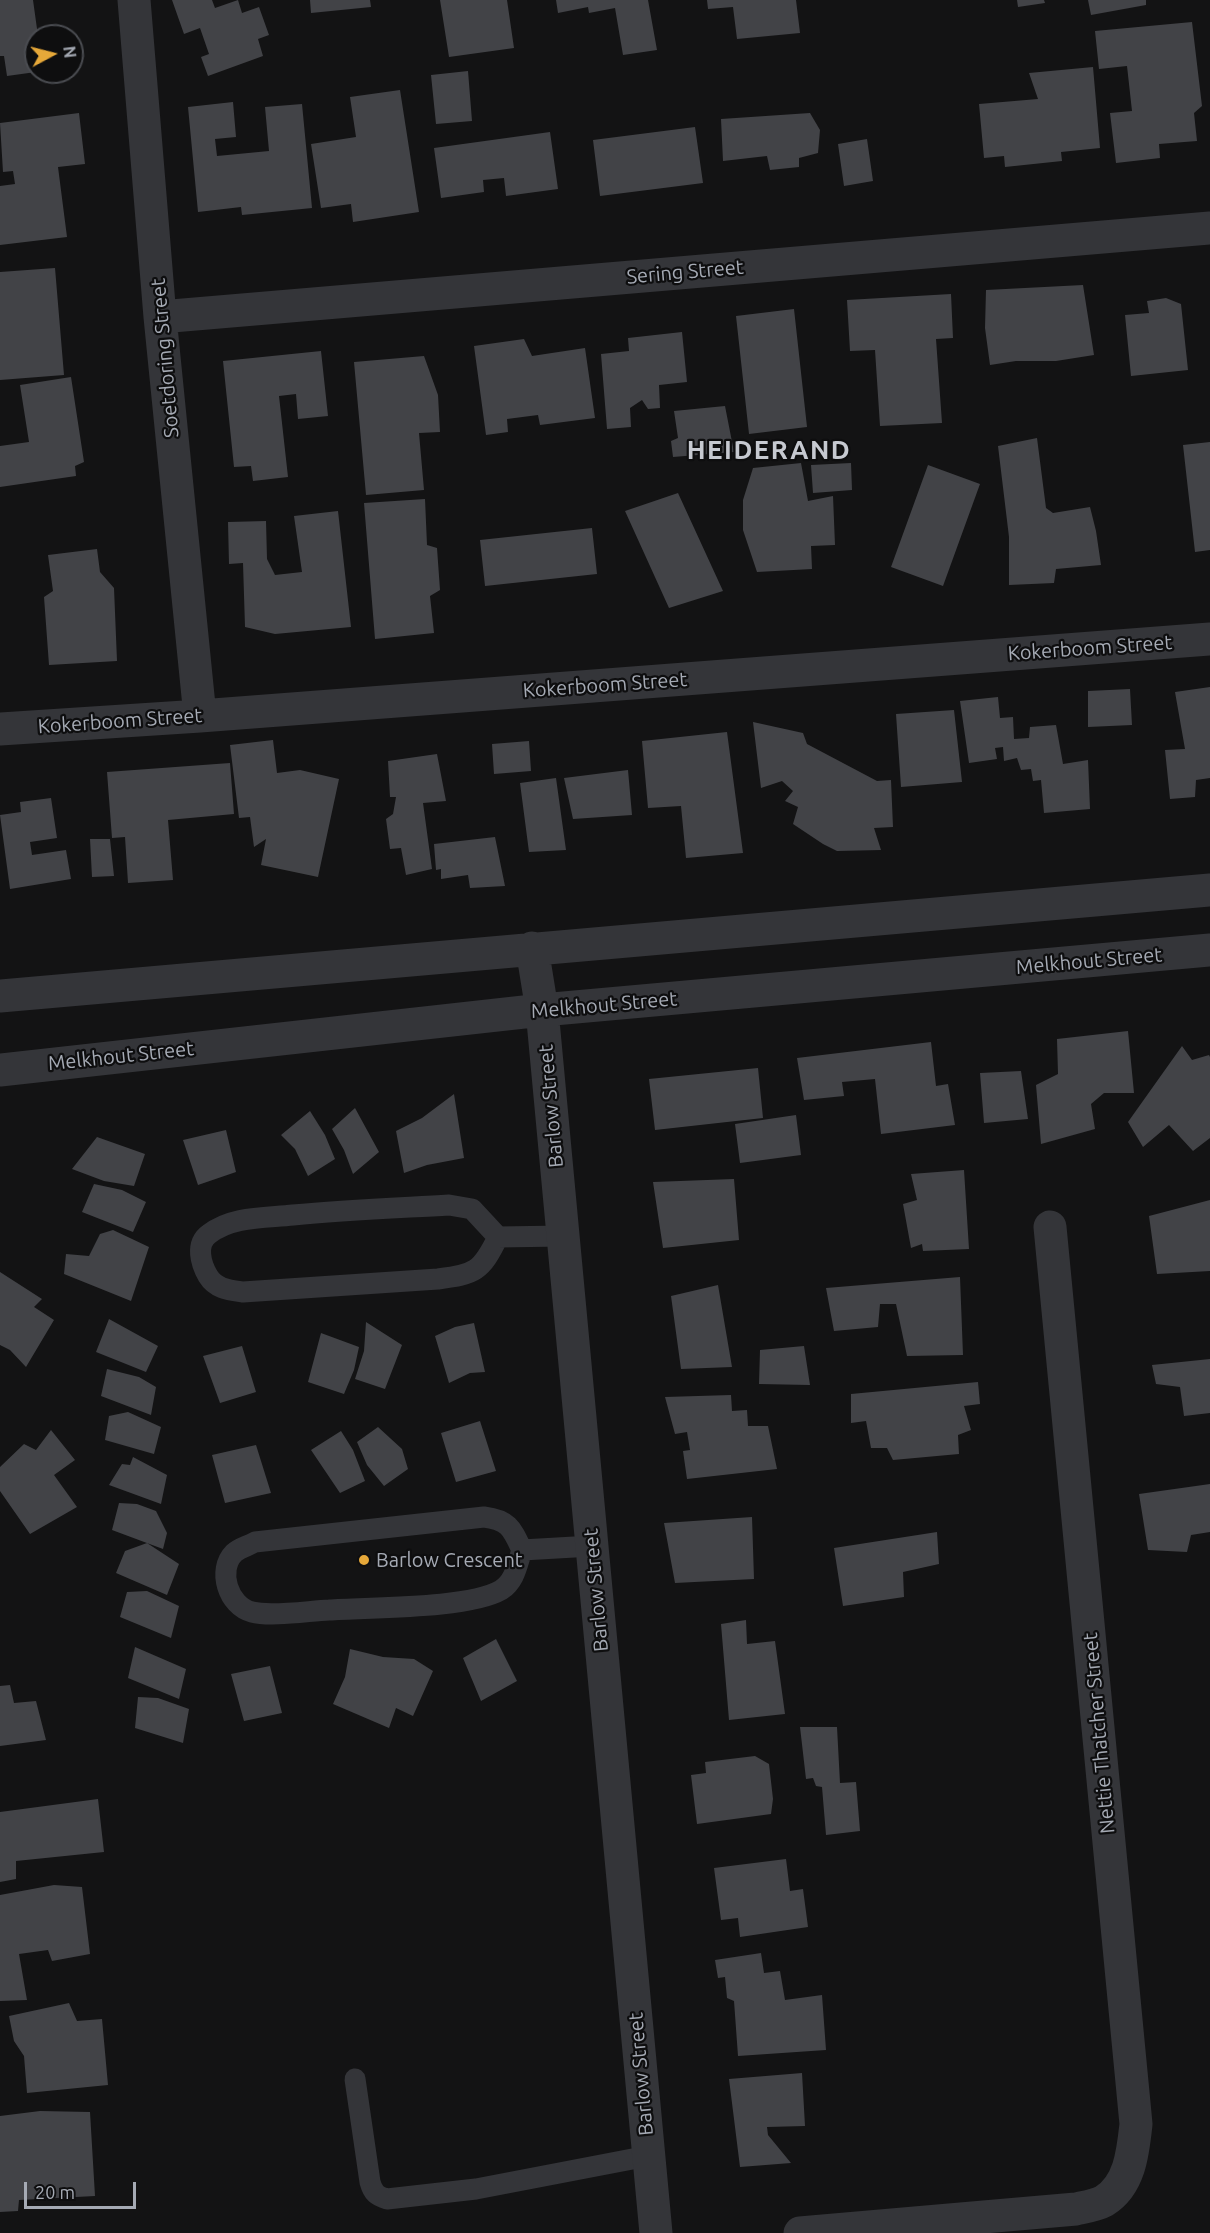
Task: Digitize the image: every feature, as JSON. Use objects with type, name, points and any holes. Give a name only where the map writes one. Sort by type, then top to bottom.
[{"type":"street","name":"Soetdoring Street","points":[[134,0],[160,317],[200,716]]},
{"type":"street","name":"Sering Street","points":[[160,317],[1210,228]]},
{"type":"street","name":"Kokerboom Street","points":[[0,729],[200,716],[1210,639]]},
{"type":"street","points":[[0,996],[1210,890]]},
{"type":"street","name":"Barlow Street","points":[[532,948],[542,1010],[656,2233]]},
{"type":"street","name":"Melkhout Street","points":[[0,1070],[542,1010],[1210,950]]},
{"type":"street","name":"Nettie Thatcher Street","points":[[800,2233],[1077,2209],[1103,2202],[1122,2185],[1133,2154],[1136,2124],[1050,1227]]},
{"type":"lane","points":[[498,1238],[487,1259],[468,1275],[438,1279],[243,1292],[222,1289],[209,1278],[201,1262],[201,1247],[206,1235],[226,1224],[242,1220],[324,1212],[449,1205],[472,1209],[498,1238],[563,1236]]},
{"type":"lane","points":[[466,1518],[498,1519],[512,1528],[522,1550],[514,1576],[499,1591],[451,1602],[281,1613],[252,1612],[238,1606],[230,1596],[227,1580],[227,1564],[235,1552],[255,1542],[466,1518]]},
{"type":"lane","points":[[522,1550],[592,1546]]},
{"type":"lane","points":[[355,2079],[370,2182],[378,2197],[387,2199],[476,2189],[648,2156]]},
{"type":"building","points":[[0,0],[33,0],[36,24],[24,24],[24,74],[7,76],[4,56],[0,56]]},
{"type":"building","points":[[172,0],[212,0],[215,8],[238,0],[242,13],[259,7],[269,35],[258,39],[263,56],[208,76],[201,57],[209,54],[200,28],[184,34]]},
{"type":"building","points":[[310,0],[370,0],[371,7],[311,13]]},
{"type":"building","points":[[440,0],[507,0],[514,48],[449,57]]},
{"type":"building","points":[[556,0],[648,0],[657,50],[623,55],[615,8],[589,13],[588,7],[558,13]]},
{"type":"building","points":[[707,0],[796,0],[800,33],[737,39],[733,7],[708,9]]},
{"type":"building","points":[[1017,0],[1044,0],[1045,3],[1018,7]]},
{"type":"building","points":[[1088,0],[1146,0],[1146,5],[1091,15]]},
{"type":"building","points":[[1192,22],[1202,106],[1194,113],[1197,141],[1159,144],[1160,158],[1116,163],[1110,113],[1132,111],[1127,66],[1099,69],[1095,31]]},
{"type":"building","points":[[1093,67],[1100,148],[1061,152],[1062,161],[1005,167],[1004,156],[984,158],[979,104],[1038,99],[1029,73]]},
{"type":"building","points":[[468,71],[472,121],[436,124],[431,75]]},
{"type":"building","points":[[400,90],[419,212],[353,222],[351,204],[321,208],[311,144],[356,137],[350,97]]},
{"type":"building","points":[[233,102],[236,137],[215,139],[217,156],[269,151],[265,107],[302,104],[312,208],[242,215],[241,207],[198,212],[188,107]]},
{"type":"building","points":[[79,113],[85,164],[58,167],[67,237],[0,245],[0,186],[15,184],[13,171],[3,172],[0,123]]},
{"type":"building","points":[[810,113],[820,130],[818,153],[799,158],[799,167],[770,170],[767,156],[723,161],[721,119]]},
{"type":"building","points":[[695,127],[703,183],[600,196],[593,140]]},
{"type":"building","points":[[550,132],[558,189],[506,196],[504,178],[483,180],[484,192],[441,198],[434,148]]},
{"type":"building","points":[[867,139],[873,181],[844,186],[838,144]]},
{"type":"building","points":[[55,268],[64,375],[0,380],[0,272]]},
{"type":"building","points":[[1083,285],[1094,355],[1056,361],[1016,361],[990,365],[985,328],[986,290]]},
{"type":"building","points":[[951,294],[953,338],[936,339],[942,423],[880,426],[875,350],[850,351],[847,300]]},
{"type":"building","points":[[1166,298],[1181,304],[1188,370],[1131,376],[1125,315],[1149,313],[1147,301]]},
{"type":"building","points":[[794,309],[807,427],[749,434],[736,316]]},
{"type":"building","points":[[682,332],[687,382],[659,385],[660,408],[648,409],[642,400],[630,408],[631,427],[607,429],[601,354],[629,351],[628,338]]},
{"type":"building","points":[[524,339],[532,356],[585,348],[595,418],[540,425],[538,415],[507,419],[508,432],[486,435],[474,346]]},
{"type":"building","points":[[321,351],[328,416],[298,419],[296,394],[279,396],[288,477],[253,481],[251,466],[234,467],[223,361]]},
{"type":"building","points":[[424,356],[438,395],[440,432],[419,433],[424,490],[366,495],[354,362]]},
{"type":"building","points":[[71,377],[84,462],[75,466],[76,476],[0,487],[0,446],[29,442],[20,385]]},
{"type":"building","points":[[725,406],[734,452],[673,457],[671,441],[678,438],[674,411]]},
{"type":"building","points":[[1037,438],[1046,508],[1053,513],[1090,507],[1101,565],[1056,569],[1054,583],[1009,585],[1009,537],[998,446]]},
{"type":"building","points":[[1210,442],[1210,550],[1195,552],[1183,445]]},
{"type":"building","points":[[801,463],[808,501],[833,496],[835,545],[811,546],[812,569],[757,572],[743,530],[743,500],[753,468]]},
{"type":"building","points":[[851,463],[852,490],[813,493],[811,465]]},
{"type":"building","points":[[928,465],[980,484],[943,586],[891,567]]},
{"type":"building","points":[[678,493],[723,591],[669,608],[625,511]]},
{"type":"building","points":[[425,499],[427,545],[437,548],[440,590],[430,596],[434,633],[375,639],[364,503]]},
{"type":"building","points":[[338,511],[351,627],[275,634],[245,627],[243,563],[229,564],[228,522],[266,521],[267,559],[275,575],[302,572],[294,516]]},
{"type":"building","points":[[592,528],[597,574],[485,586],[480,540]]},
{"type":"building","points":[[97,549],[100,572],[114,588],[117,661],[49,665],[44,597],[53,591],[48,555]]},
{"type":"building","points":[[1210,687],[1210,778],[1196,780],[1195,797],[1170,799],[1165,750],[1185,749],[1175,692]]},
{"type":"building","points":[[1130,689],[1132,725],[1088,727],[1088,691]]},
{"type":"building","points":[[998,697],[1000,718],[1013,717],[1014,739],[1029,738],[1030,727],[1056,725],[1063,764],[1088,760],[1090,809],[1044,813],[1041,780],[1033,781],[1031,769],[1021,770],[1017,758],[1004,761],[1003,747],[995,748],[997,759],[969,763],[960,701]]},
{"type":"building","points":[[954,710],[962,782],[901,787],[896,714]]},
{"type":"building","points":[[753,722],[803,733],[807,744],[877,781],[891,780],[893,827],[874,828],[881,850],[837,851],[793,824],[798,807],[785,801],[793,791],[782,781],[761,788]]},
{"type":"building","points":[[727,732],[743,853],[686,858],[681,806],[648,808],[642,741]]},
{"type":"building","points":[[273,740],[277,773],[300,770],[339,779],[318,877],[261,865],[266,839],[254,847],[250,817],[239,818],[230,745]]},
{"type":"building","points":[[529,741],[531,771],[494,774],[492,744]]},
{"type":"building","points":[[437,754],[446,801],[423,803],[432,869],[406,875],[401,848],[390,849],[386,819],[393,814],[396,797],[390,797],[388,761]]},
{"type":"building","points":[[230,763],[234,814],[168,820],[173,880],[128,883],[125,837],[112,838],[107,772]]},
{"type":"building","points":[[628,770],[632,815],[573,819],[564,778]]},
{"type":"building","points":[[556,778],[566,850],[529,852],[520,783]]},
{"type":"building","points":[[51,798],[57,838],[30,842],[32,855],[66,850],[71,879],[10,889],[0,815],[21,812],[20,802]]},
{"type":"building","points":[[495,837],[505,886],[470,888],[468,875],[441,879],[441,869],[436,870],[434,844]]},
{"type":"building","points":[[90,839],[110,839],[114,876],[92,877]]},
{"type":"building","points":[[1128,1031],[1134,1093],[1104,1093],[1091,1104],[1095,1129],[1041,1144],[1036,1085],[1058,1074],[1057,1039]]},
{"type":"building","points":[[931,1042],[936,1086],[948,1084],[955,1125],[881,1134],[875,1079],[842,1082],[844,1096],[804,1100],[797,1058]]},
{"type":"building","points":[[1182,1046],[1192,1060],[1209,1055],[1210,1057],[1210,1138],[1193,1151],[1169,1125],[1143,1147],[1128,1122]]},
{"type":"building","points":[[758,1068],[763,1118],[655,1130],[649,1079]]},
{"type":"building","points":[[1021,1071],[1028,1119],[984,1123],[980,1073]]},
{"type":"building","points":[[454,1094],[464,1158],[427,1165],[404,1173],[396,1131],[422,1118]]},
{"type":"building","points":[[355,1108],[379,1152],[353,1174],[344,1150],[332,1129]]},
{"type":"building","points":[[310,1111],[325,1135],[335,1159],[308,1176],[295,1149],[281,1135]]},
{"type":"building","points":[[796,1115],[801,1155],[740,1163],[735,1124]]},
{"type":"building","points":[[226,1130],[236,1172],[198,1185],[183,1140]]},
{"type":"building","points":[[97,1137],[145,1154],[134,1186],[104,1181],[72,1169]]},
{"type":"building","points":[[964,1170],[969,1249],[923,1251],[922,1244],[911,1248],[903,1204],[917,1200],[911,1174]]},
{"type":"building","points":[[734,1179],[739,1240],[663,1248],[653,1182]]},
{"type":"building","points":[[94,1184],[122,1190],[146,1202],[133,1232],[82,1212]]},
{"type":"building","points":[[1210,1200],[1210,1271],[1157,1274],[1149,1216]]},
{"type":"building","points":[[113,1230],[149,1247],[131,1301],[64,1274],[66,1254],[89,1256],[100,1234]]},
{"type":"building","points":[[0,1272],[42,1299],[34,1307],[54,1320],[26,1367],[10,1350],[0,1345]]},
{"type":"building","points":[[960,1277],[963,1355],[907,1356],[896,1304],[880,1304],[878,1327],[834,1331],[826,1288]]},
{"type":"building","points":[[718,1285],[732,1367],[681,1369],[671,1296]]},
{"type":"building","points":[[109,1319],[158,1346],[146,1372],[96,1352]]},
{"type":"building","points":[[366,1322],[402,1345],[385,1389],[355,1379],[364,1351]]},
{"type":"building","points":[[474,1323],[485,1372],[470,1373],[449,1383],[435,1336],[455,1327]]},
{"type":"building","points":[[321,1333],[359,1347],[354,1370],[344,1394],[308,1382]]},
{"type":"building","points":[[242,1346],[256,1392],[220,1403],[203,1356]]},
{"type":"building","points":[[804,1346],[810,1385],[759,1384],[760,1350]]},
{"type":"building","points":[[1210,1359],[1210,1413],[1184,1416],[1180,1387],[1156,1384],[1152,1365]]},
{"type":"building","points":[[107,1369],[139,1377],[156,1387],[151,1415],[101,1396]]},
{"type":"building","points":[[978,1382],[980,1404],[964,1406],[971,1430],[958,1435],[959,1454],[893,1460],[887,1448],[871,1448],[866,1421],[851,1423],[851,1394]]},
{"type":"building","points":[[731,1395],[732,1411],[747,1410],[748,1426],[768,1426],[777,1469],[687,1479],[683,1451],[690,1450],[687,1432],[675,1434],[665,1397]]},
{"type":"building","points":[[128,1412],[161,1427],[154,1454],[105,1440],[109,1416]]},
{"type":"building","points":[[480,1421],[496,1471],[456,1482],[441,1433]]},
{"type":"building","points":[[378,1427],[402,1449],[408,1469],[384,1486],[367,1465],[357,1442]]},
{"type":"building","points":[[51,1430],[75,1460],[54,1475],[77,1507],[30,1534],[0,1491],[0,1467],[24,1444],[36,1450]]},
{"type":"building","points":[[341,1431],[353,1450],[365,1481],[340,1493],[311,1450]]},
{"type":"building","points":[[256,1445],[271,1493],[225,1503],[212,1455]]},
{"type":"building","points":[[133,1457],[167,1475],[161,1504],[109,1485],[122,1464],[130,1465]]},
{"type":"building","points":[[1210,1484],[1210,1532],[1191,1535],[1187,1552],[1148,1550],[1139,1494]]},
{"type":"building","points":[[119,1503],[137,1504],[156,1511],[167,1533],[163,1549],[112,1530]]},
{"type":"building","points":[[752,1517],[754,1579],[675,1583],[664,1523]]},
{"type":"building","points":[[937,1532],[939,1564],[903,1572],[904,1597],[843,1606],[834,1548]]},
{"type":"building","points":[[147,1543],[179,1564],[167,1595],[116,1573],[125,1551]]},
{"type":"building","points":[[147,1591],[179,1606],[171,1638],[120,1617],[127,1592]]},
{"type":"building","points":[[746,1620],[747,1644],[775,1641],[785,1714],[729,1720],[721,1624]]},
{"type":"building","points":[[496,1639],[517,1681],[481,1701],[463,1658]]},
{"type":"building","points":[[135,1647],[186,1669],[179,1699],[128,1678]]},
{"type":"building","points":[[350,1649],[383,1657],[414,1659],[433,1671],[413,1716],[396,1708],[389,1728],[333,1704],[345,1677]]},
{"type":"building","points":[[270,1666],[282,1713],[244,1721],[231,1674]]},
{"type":"building","points":[[10,1685],[14,1703],[36,1701],[46,1740],[0,1746],[0,1686]]},
{"type":"building","points":[[138,1697],[158,1698],[189,1709],[183,1743],[135,1728]]},
{"type":"building","points":[[800,1727],[837,1727],[840,1783],[856,1782],[860,1831],[826,1835],[822,1787],[816,1786],[813,1778],[806,1779]]},
{"type":"building","points":[[755,1756],[769,1764],[773,1799],[771,1814],[697,1824],[691,1775],[706,1773],[705,1762]]},
{"type":"building","points":[[98,1799],[104,1852],[16,1861],[16,1879],[0,1882],[0,1812]]},
{"type":"building","points":[[786,1859],[790,1891],[803,1889],[808,1927],[740,1937],[738,1918],[721,1920],[714,1868]]},
{"type":"building","points":[[54,1885],[82,1887],[90,1954],[52,1961],[48,1950],[19,1954],[27,2000],[0,2001],[0,1895]]},
{"type":"building","points":[[761,1953],[764,1973],[780,1971],[785,2000],[822,1995],[826,2050],[738,2056],[734,2001],[727,1998],[725,1977],[718,1978],[715,1960]]},
{"type":"building","points":[[69,2003],[77,2021],[102,2019],[108,2085],[27,2093],[24,2056],[14,2041],[9,2016]]},
{"type":"building","points":[[802,2073],[805,2126],[767,2127],[768,2135],[791,2163],[740,2167],[729,2079]]},
{"type":"building","points":[[40,2111],[90,2112],[95,2196],[19,2200],[18,2211],[0,2212],[0,2116]]},
{"type":"place","name":"Barlow Crescent","points":[[364,1560]]},
{"type":"district","name":"HEIDERAND","points":[[769,450]]}]
